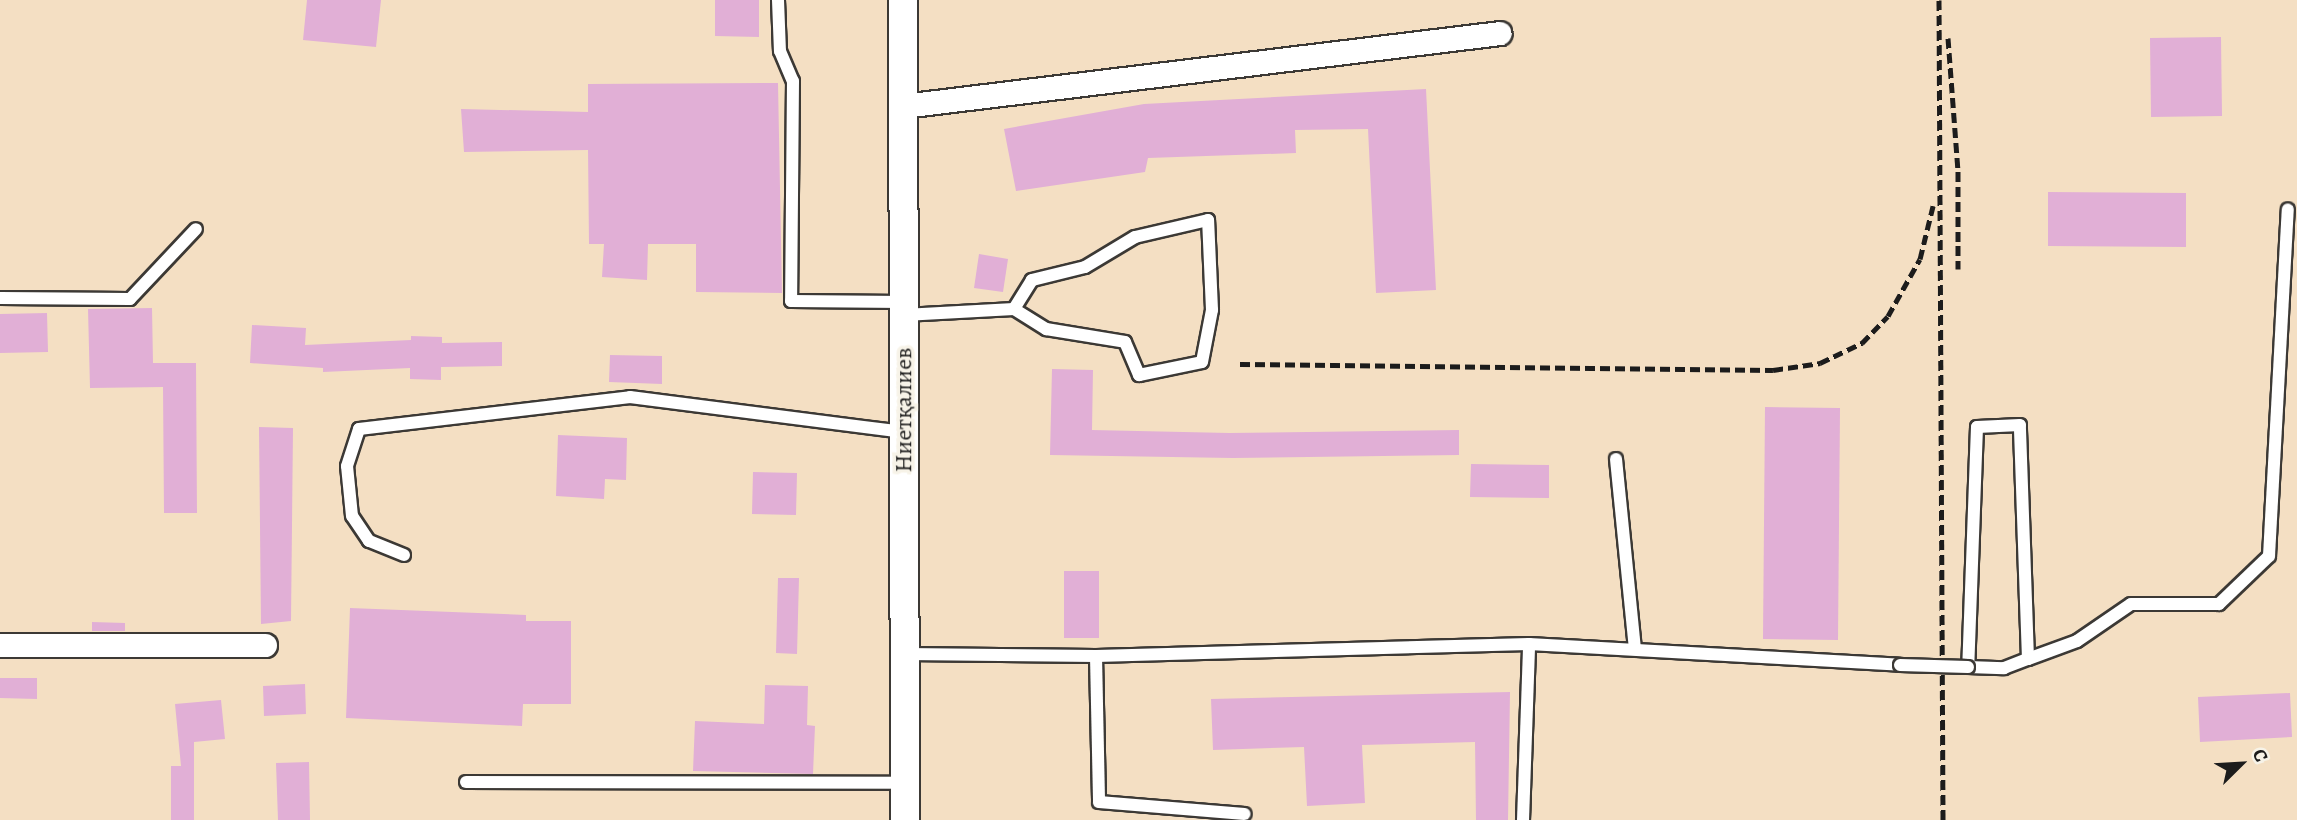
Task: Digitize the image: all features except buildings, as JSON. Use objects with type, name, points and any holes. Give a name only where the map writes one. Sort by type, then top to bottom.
[{"type":"street","name":"Ниетқалиев","points":[[903,0],[905,820]]},
{"type":"street","points":[[903,106],[1500,33]]},
{"type":"street","points":[[0,645],[265,645]]},
{"type":"lane","points":[[778,0],[780,51],[793,81],[791,301],[904,309],[1014,309],[1046,329],[1125,342],[1139,375],[1202,362],[1212,310],[1208,220],[1135,237],[1085,267],[1032,280],[1014,309]]},
{"type":"lane","points":[[905,654],[1096,656],[1529,644],[1899,665],[2004,668],[2077,641],[2131,604],[2220,604],[2269,555],[2288,210]]},
{"type":"lane","points":[[0,298],[130,299],[196,229]]},
{"type":"lane","points":[[404,555],[369,541],[352,516],[347,466],[359,429],[630,397],[904,432]]},
{"type":"lane","points":[[1968,667],[1977,427],[2020,425],[2028,659]]},
{"type":"lane","points":[[1616,459],[1635,648]]},
{"type":"lane","points":[[1523,820],[1529,644]]},
{"type":"lane","points":[[1096,656],[1100,802],[1245,814]]},
{"type":"lane","points":[[466,782],[905,783]]},
{"type":"railway","points":[[1939,0],[1943,820]]},
{"type":"railway","points":[[1948,38],[1958,171],[1958,269]]},
{"type":"railway","points":[[1240,364],[1773,370],[1820,363],[1862,343],[1888,316],[1920,259],[1933,206]]}]
